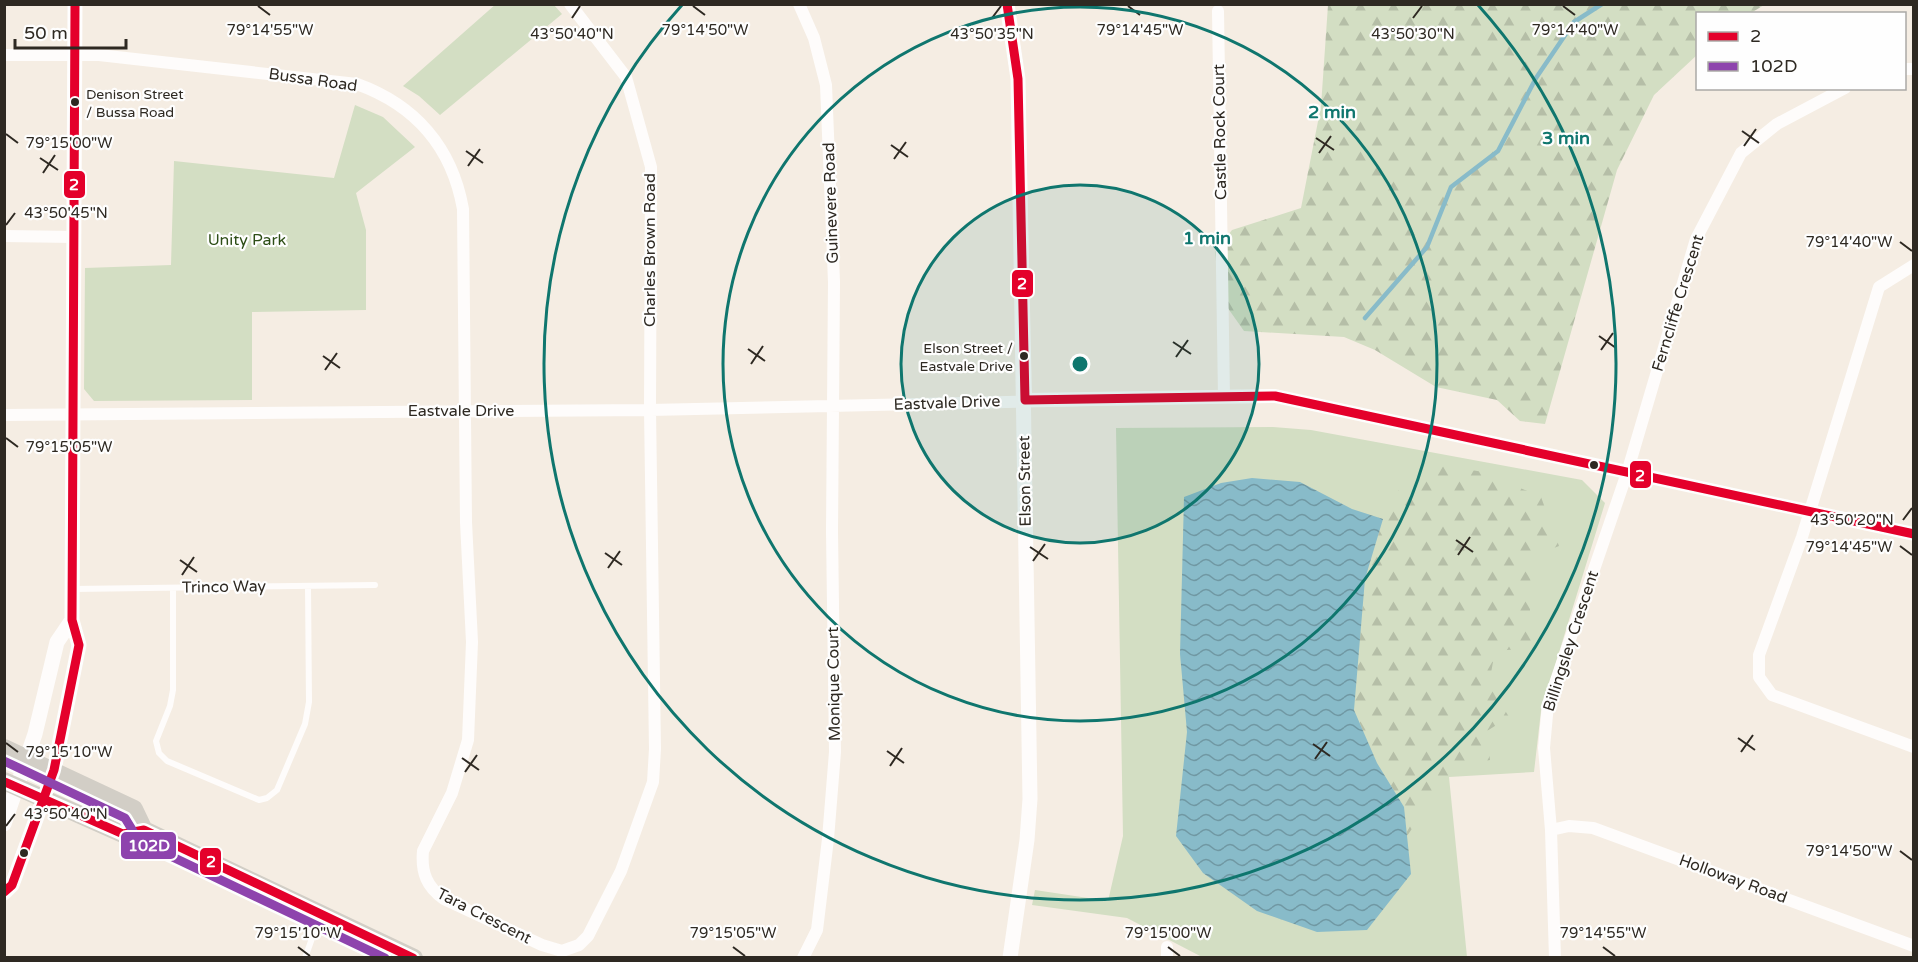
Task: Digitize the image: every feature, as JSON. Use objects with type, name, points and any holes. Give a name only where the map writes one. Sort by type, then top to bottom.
[{"type":"main road","points":[[4,748],[134,809],[144,830]]},
{"type":"main road","points":[[11,784],[123,834],[144,830],[414,957]]},
{"type":"street","points":[[4,893],[12,885],[54,770],[79,645],[72,620],[74,589],[75,4]]},
{"type":"street","name":"Charles Brown Road","points":[[570,4],[626,77],[651,167],[650,410]]},
{"type":"street","name":"Guinevere Road","points":[[799,4],[814,38],[826,86],[834,282],[834,407]]},
{"type":"street","name":"Elson Street","points":[[1007,4],[1018,79],[1030,799],[1028,840],[1010,957]]},
{"type":"street","name":"Castle Rock Court","points":[[1218,11],[1224,397]]},
{"type":"street","name":"Bussa Road","points":[[4,55],[75,54],[341,81],[386,96],[412,114],[443,149],[460,193],[463,208],[465,411]]},
{"type":"street","name":"Ferncliffe Crescent","points":[[1627,473],[1696,239],[1741,153],[1777,124],[1841,90]]},
{"type":"street","points":[[4,236],[74,237]]},
{"type":"street","points":[[1914,266],[1879,287],[1809,513],[1759,655],[1759,677],[1772,695],[1914,747]]},
{"type":"street","name":"Eastvale Drive","points":[[4,416],[650,410],[1275,396],[1914,534]]},
{"type":"street","name":"Monique Court","points":[[803,957],[817,930],[835,752],[832,531],[834,407]]},
{"type":"street","name":"Tara Crescent","points":[[465,411],[466,522],[472,642],[468,740],[452,793],[423,851],[425,879],[432,890],[444,899],[542,945],[562,951],[579,945],[588,936],[621,872],[653,782],[655,749],[650,410]]},
{"type":"street","name":"Billingsley Crescent","points":[[1554,957],[1551,830],[1544,748],[1548,704],[1627,473]]},
{"type":"street","points":[[4,824],[11,784],[28,759],[57,642],[72,620]]},
{"type":"street","name":"Holloway Road","points":[[1551,830],[1569,826],[1593,828],[1914,946]]},
{"type":"lane","name":"Trinco Way","points":[[74,589],[375,585]]},
{"type":"lane","points":[[173,588],[172,690],[167,713],[157,736],[157,749],[168,761],[259,800],[267,798],[276,790],[305,724],[309,702],[308,586]]},
{"type":"lane","points":[[305,957],[321,914]]},
{"type":"green space","points":[[496,4],[554,5],[562,14],[440,115],[419,96],[403,86]]},
{"type":"green space","points":[[1328,5],[1764,5],[1753,12],[1696,12],[1696,56],[1654,95],[1617,170],[1545,424],[1520,421],[1497,400],[1436,387],[1375,350],[1344,337],[1244,331],[1220,297],[1215,252],[1232,230],[1301,208],[1321,106]]},
{"type":"green space","name":"Unity Park","points":[[355,105],[383,117],[415,147],[356,193],[366,230],[366,310],[252,312],[252,400],[94,401],[84,389],[85,268],[171,265],[174,161],[334,178]]},
{"type":"green space","points":[[1273,427],[1311,430],[1582,480],[1605,503],[1541,711],[1534,772],[1449,777],[1467,957],[1202,957],[1127,918],[1032,905],[1035,890],[1108,901],[1123,836],[1116,428]]},
{"type":"green space","points":[[1444,466],[1484,472],[1541,497],[1559,546],[1531,557],[1530,612],[1538,631],[1534,648],[1495,651],[1489,684],[1509,717],[1487,731],[1490,760],[1448,776],[1407,836],[1404,807],[1377,763],[1354,710],[1365,579],[1383,519],[1403,482]]},
{"type":"water","points":[[1252,478],[1300,482],[1352,509],[1383,519],[1365,579],[1354,710],[1377,763],[1404,807],[1411,874],[1367,930],[1317,932],[1257,911],[1203,873],[1176,836],[1187,732],[1180,654],[1184,497],[1221,483]]},
{"type":"waterway","points":[[1365,318],[1427,247],[1451,187],[1498,151],[1536,78],[1574,22],[1602,4]]},
{"type":"transit line","name":"2","points":[[4,892],[12,885],[54,770],[79,645],[72,620],[75,4]]},
{"type":"transit line","name":"2","points":[[1007,4],[1018,79],[1025,400],[1275,396],[1914,534]]},
{"type":"transit line","name":"102D","points":[[4,761],[125,818],[139,841],[385,958]]},
{"type":"transit line","name":"2","points":[[5,782],[123,834],[144,830],[413,958]]},
{"type":"place","name":"Denison Street / Bussa Road","points":[[75,102]]},
{"type":"place","name":"Elson Street / Eastvale Drive","points":[[1024,356]]}]
